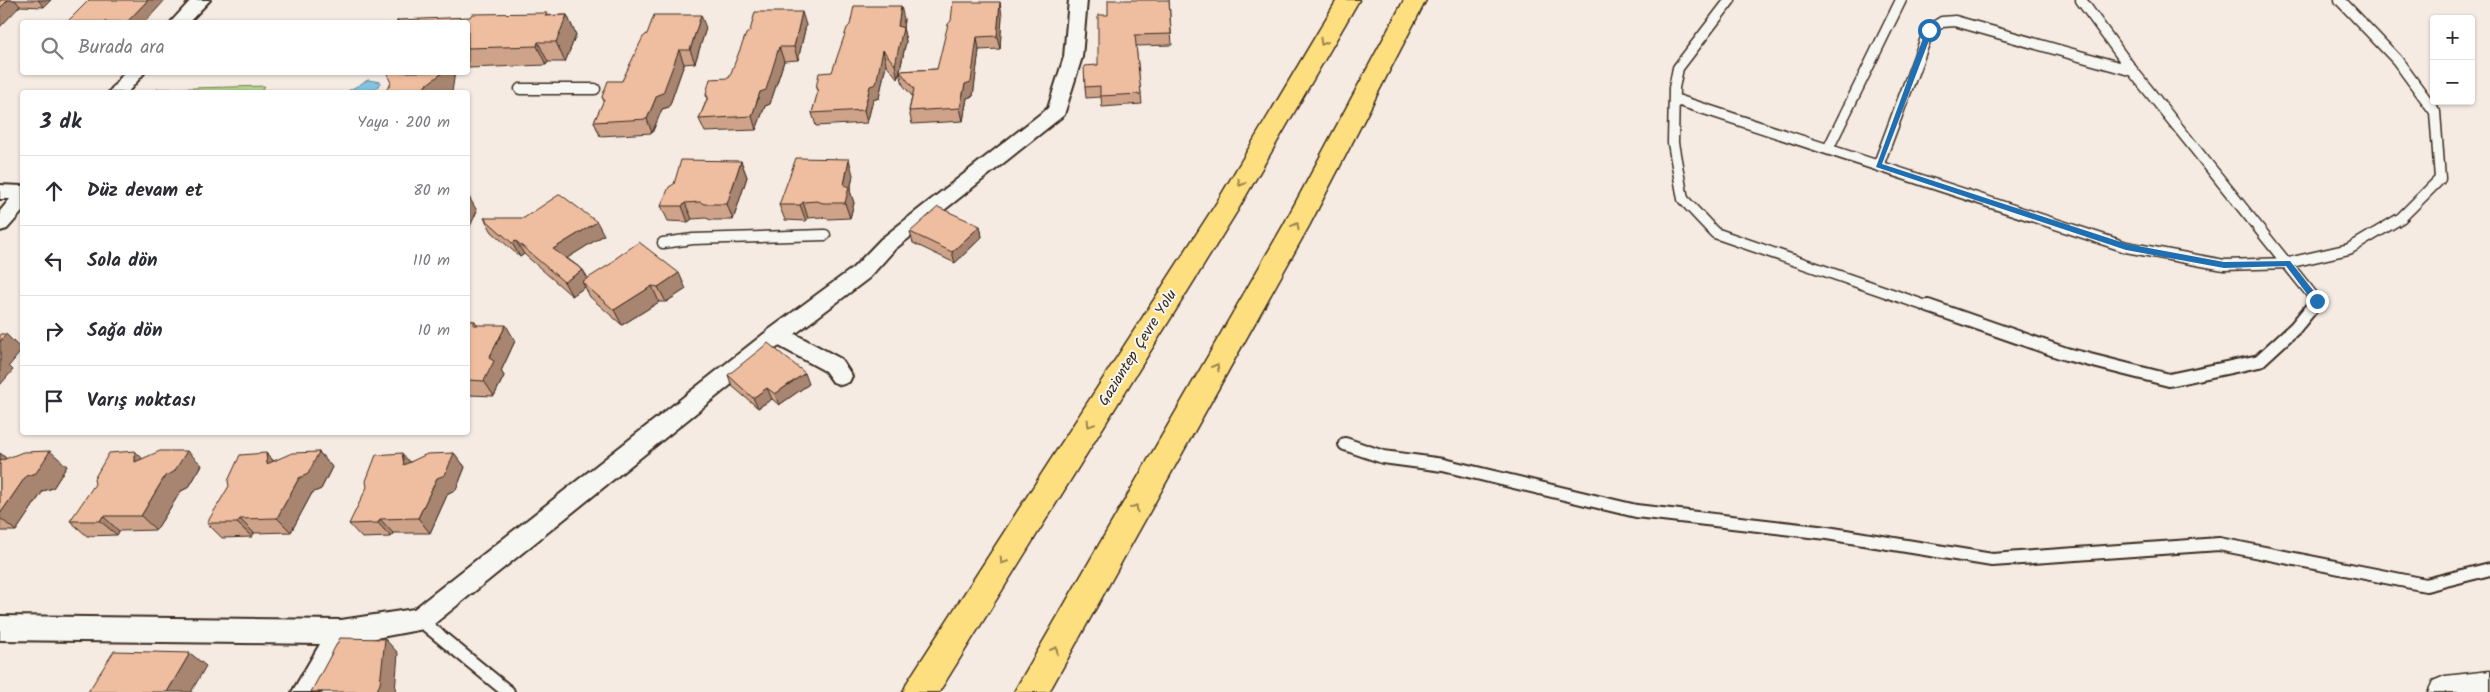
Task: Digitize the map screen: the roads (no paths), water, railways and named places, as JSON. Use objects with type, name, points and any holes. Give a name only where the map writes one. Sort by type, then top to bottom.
[{"type":"highway","name":"Gaziantep Çevre Yolu","points":[[920,692],[1227,207],[1348,0]]},
{"type":"highway","points":[[1031,692],[1296,226],[1415,0]]},
{"type":"street","points":[[182,20],[201,0]]},
{"type":"street","points":[[0,628],[341,632],[420,620],[778,335],[860,273],[888,244],[1057,111],[1073,57],[1078,0]]},
{"type":"street","points":[[120,90],[133,75]]},
{"type":"street","points":[[0,192],[20,193]]},
{"type":"street","points":[[0,224],[20,201]]},
{"type":"street","points":[[778,335],[833,365],[841,376]]},
{"type":"street","points":[[306,692],[341,632]]},
{"type":"street","points":[[2445,692],[2490,686]]},
{"type":"lane","points":[[1730,0],[1678,68],[1674,99],[1673,143],[1683,199],[1715,233],[2066,354],[2169,380],[2259,361],[2295,328],[2317,301],[2133,71],[2081,0]]},
{"type":"lane","points":[[1828,149],[1901,0]]},
{"type":"lane","points":[[1674,99],[2126,247],[2224,265],[2288,263],[2349,249],[2401,218],[2440,180],[2434,112],[2397,60],[2365,24],[2340,0]]},
{"type":"lane","points":[[1878,166],[1929,30],[1942,22],[1954,21],[2133,71]]},
{"type":"lane","points":[[520,89],[595,89]]},
{"type":"lane","points":[[663,243],[693,239],[825,235]]},
{"type":"lane","points":[[1345,444],[1383,457],[1443,465],[1636,511],[1827,533],[1992,560],[2219,544],[2426,585],[2490,568]]},
{"type":"lane","points":[[420,620],[508,692]]},
{"type":"water","points":[[368,80],[381,82],[374,90],[350,90]]}]
